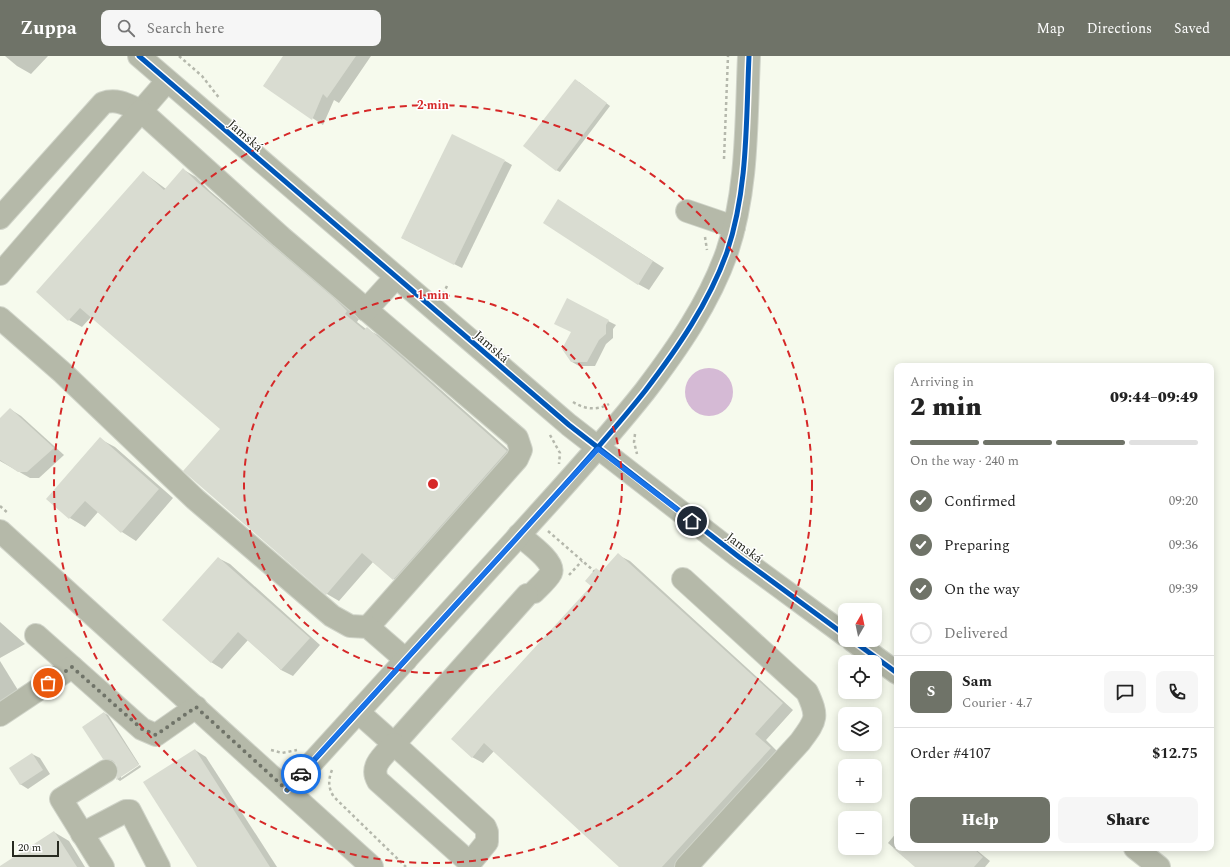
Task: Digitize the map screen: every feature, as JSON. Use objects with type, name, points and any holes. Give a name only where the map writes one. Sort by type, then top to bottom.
[{"type":"street","name":"Jamská","points":[[139,56],[598,449],[739,557],[838,630]]},
{"type":"street","points":[[287,790],[598,449],[675,352],[711,291],[726,253],[734,227],[744,163],[748,56]]},
{"type":"street","points":[[0,274],[167,81]]},
{"type":"street","points":[[0,218],[103,103],[111,100],[117,101],[141,111],[366,310],[517,438],[522,450],[517,460],[368,627]]},
{"type":"street","points":[[687,211],[734,227]]},
{"type":"street","points":[[366,310],[396,277]]},
{"type":"street","points":[[0,318],[63,373],[195,499],[332,616],[350,626],[368,627],[406,660]]},
{"type":"street","points":[[5,523],[196,707],[372,867]]},
{"type":"street","points":[[358,712],[394,744],[485,827],[487,832],[487,842],[470,863],[378,781],[374,775],[375,767],[394,744],[551,573],[552,567],[548,560],[519,535]]},
{"type":"street","points":[[683,579],[807,692],[815,709],[814,723],[800,742],[686,867]]},
{"type":"street","points":[[36,635],[142,729],[156,735],[196,707]]},
{"type":"street","points":[[862,647],[894,671]]},
{"type":"street","points":[[0,715],[72,667]]},
{"type":"street","points":[[103,867],[61,799],[106,771]]},
{"type":"street","points":[[82,834],[126,811],[130,811],[152,864]]},
{"type":"street","points":[[1139,851],[1159,867]]},
{"type":"path","points":[[724,164],[728,56]]},
{"type":"path","points":[[704,234],[707,250],[705,257]]},
{"type":"path","points":[[571,400],[581,407],[592,409],[605,406],[615,400]]},
{"type":"path","points":[[0,506],[5,523]]},
{"type":"path","points":[[546,529],[594,571]]},
{"type":"path","points":[[568,576],[582,561]]},
{"type":"path","points":[[269,749],[288,753],[302,747]]},
{"type":"path","points":[[333,767],[329,782],[330,791],[334,797],[406,867]]},
{"type":"shaded area","points":[[709,368],[718,370],[726,375],[731,383],[733,392],[731,401],[726,409],[718,414],[709,416],[700,414],[692,409],[687,401],[685,392],[687,383],[692,375],[700,370]]},
{"type":"building","points":[[283,56],[356,56],[327,98],[323,94],[312,120],[263,86]]},
{"type":"building","points":[[575,79],[607,103],[556,171],[523,146]]},
{"type":"building","points":[[452,134],[505,160],[454,265],[401,238]]},
{"type":"building","points":[[183,168],[197,182],[334,298],[347,311],[345,314],[364,330],[367,327],[507,451],[393,580],[362,553],[326,595],[183,471],[220,429],[80,308],[68,321],[36,292],[143,171],[164,190]]},
{"type":"building","points":[[558,199],[653,261],[638,285],[543,223]]},
{"type":"building","points":[[567,298],[609,320],[606,325],[606,334],[599,340],[587,362],[571,362],[562,349],[571,332],[554,324]]},
{"type":"building","points":[[10,408],[54,448],[27,472],[18,472],[0,460],[0,418]]},
{"type":"building","points":[[100,437],[159,489],[121,533],[85,501],[69,519],[46,499]]},
{"type":"building","points":[[618,553],[783,703],[755,734],[771,748],[662,867],[619,867],[484,743],[472,758],[451,739],[591,586],[585,581],[596,568],[601,572]]},
{"type":"building","points":[[218,557],[310,638],[281,670],[238,632],[211,663],[162,620]]},
{"type":"building","points":[[104,712],[139,765],[116,780],[118,771],[116,764],[112,760],[103,759],[82,727]]},
{"type":"building","points":[[195,749],[270,867],[197,867],[143,782]]},
{"type":"building","points":[[32,753],[43,770],[20,785],[9,768]]},
{"type":"building","points":[[54,831],[77,867],[0,867],[0,866]]},
{"type":"building","points":[[896,851],[976,851],[983,857],[974,867],[915,867]]},
{"type":"cycle path","points":[[139,56],[569,425],[739,557],[838,630]]},
{"type":"cycle path","points":[[287,790],[597,448],[645,391],[669,359],[691,325],[720,271],[734,228],[739,204],[745,155],[749,56]]},
{"type":"cycle path","points":[[862,647],[894,671]]},
{"type":"way so far","points":[[48,683],[72,667],[142,729],[156,735],[196,707],[287,790],[301,774]]},
{"type":"route","points":[[301,774],[598,449],[692,521]]}]
